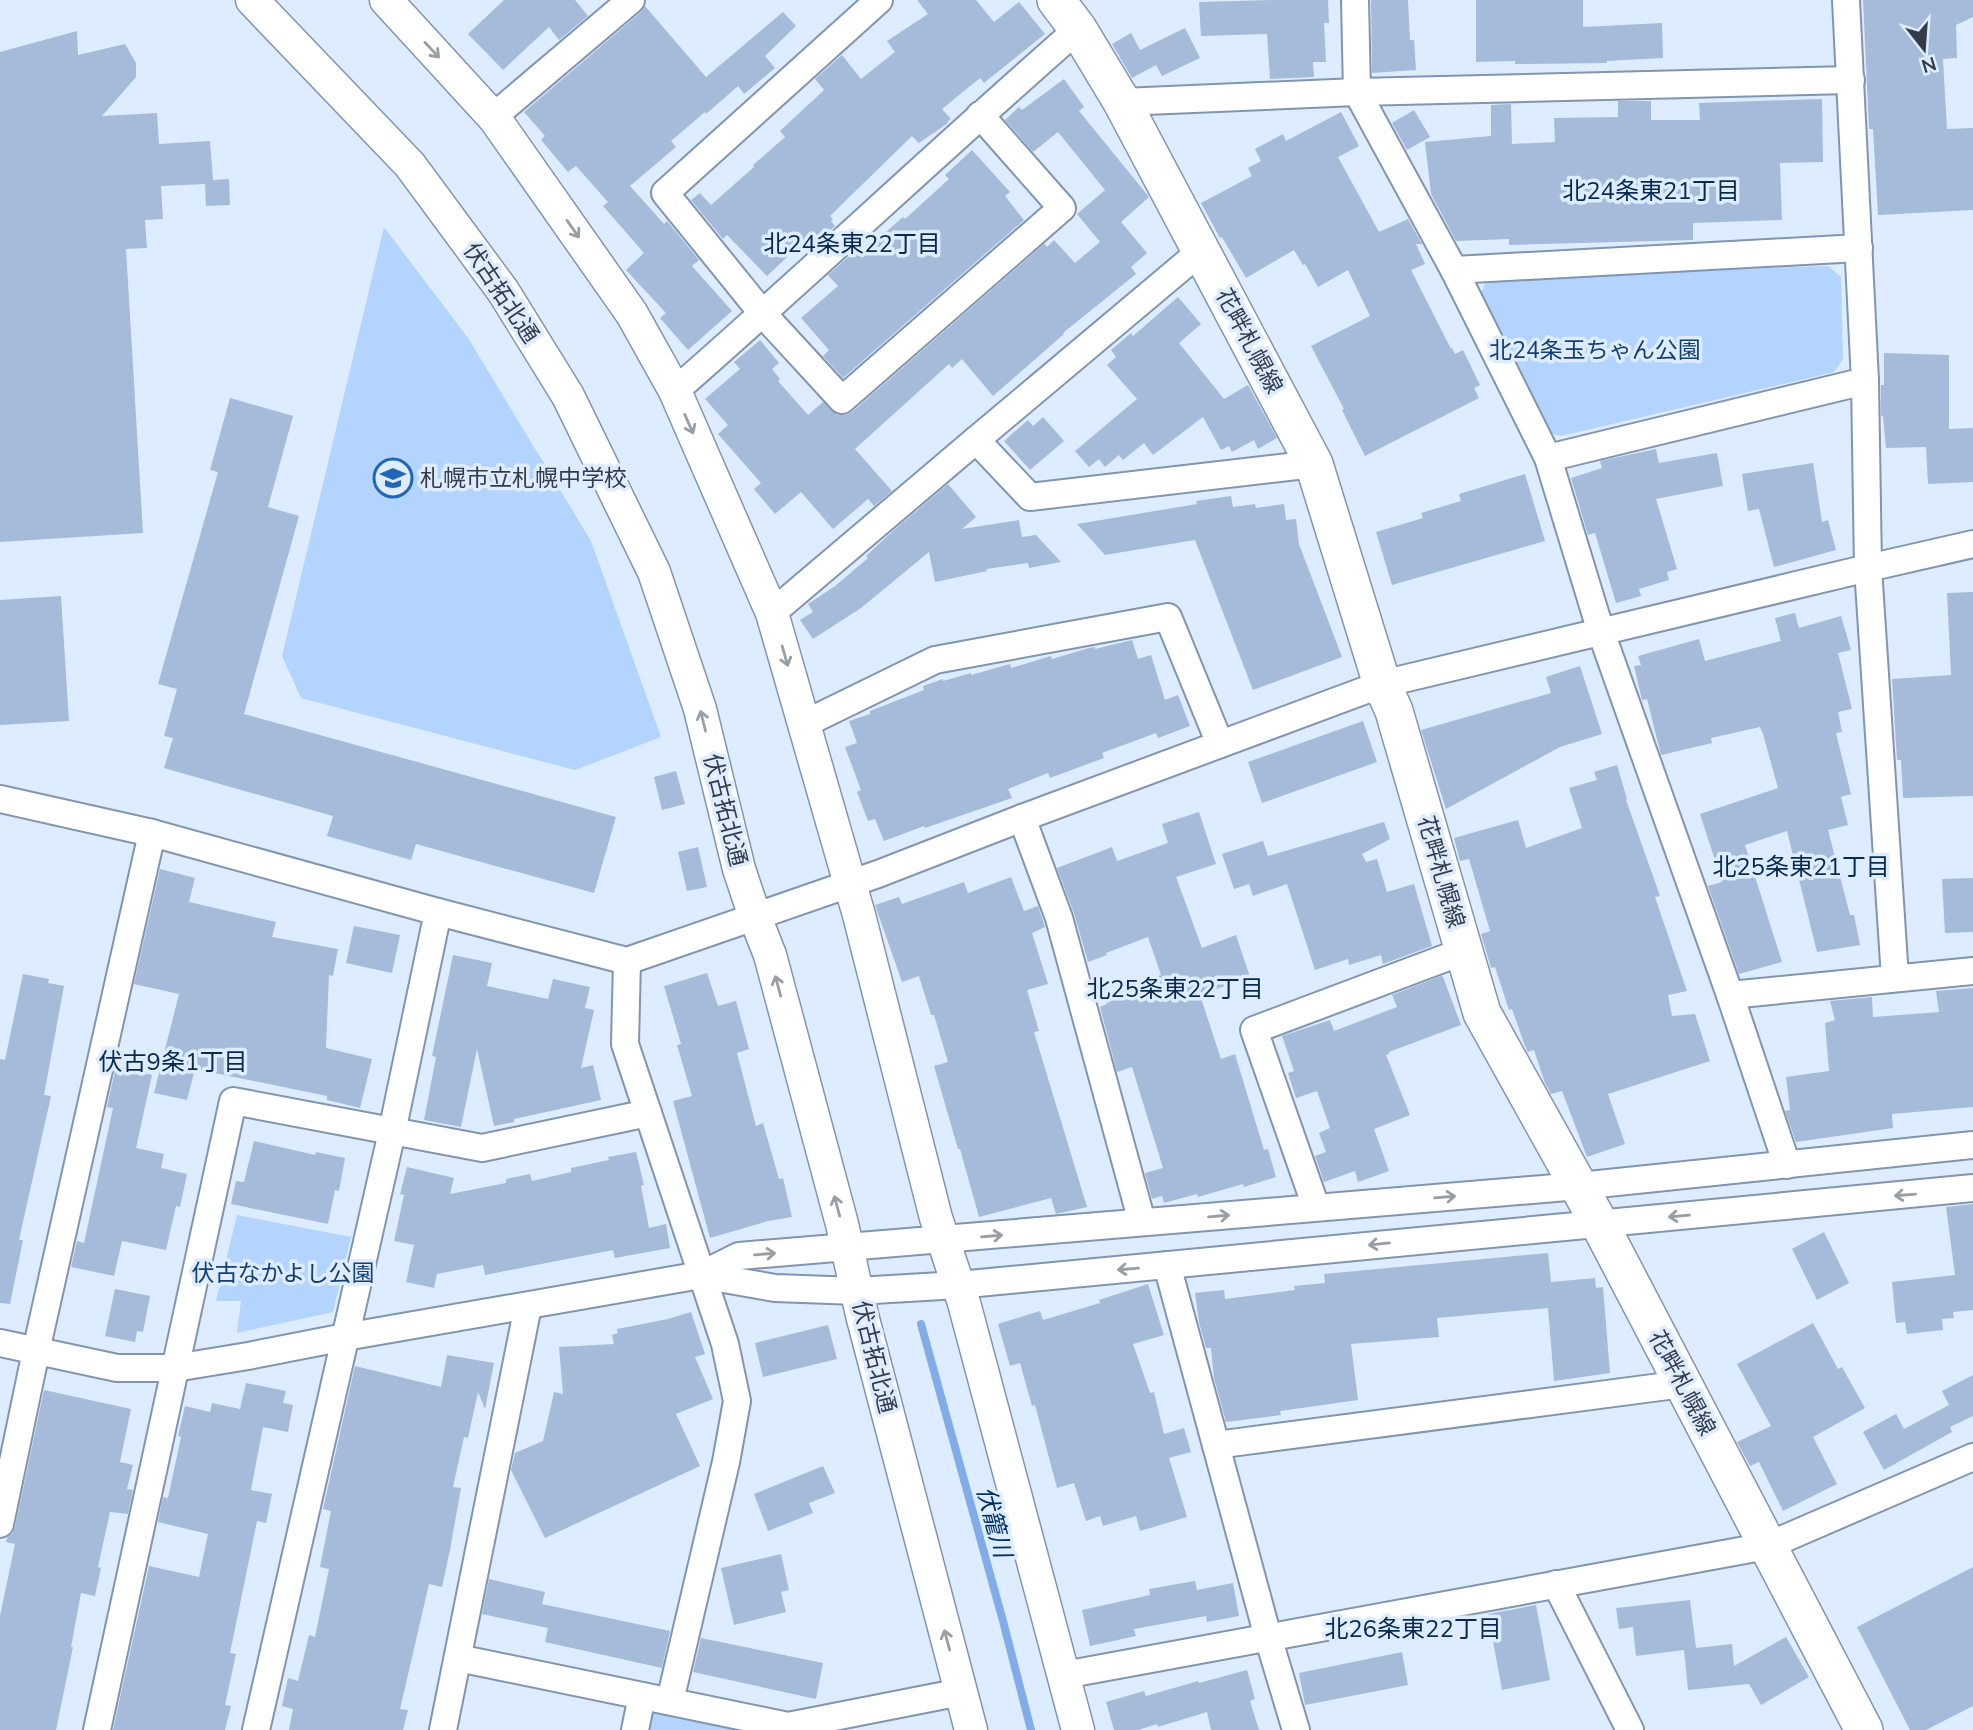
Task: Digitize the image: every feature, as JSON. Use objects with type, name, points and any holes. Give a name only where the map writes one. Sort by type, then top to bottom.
[{"type":"main road","name":"花畔札幌線","points":[[1056,0],[1122,102],[1314,464],[1382,684],[1394,710],[1482,1013],[1599,1223],[1864,1730]]},
{"type":"street","name":"伏古拓北通","points":[[252,0],[410,165],[503,291],[568,396],[654,572],[700,709],[739,869],[770,955],[971,1730]]},
{"type":"street","points":[[386,0],[493,117],[632,314],[675,391],[772,613],[850,884],[943,1240],[958,1285],[1078,1730]]},
{"type":"street","points":[[493,117],[631,0]]},
{"type":"street","points":[[879,0],[665,193],[763,314],[842,400],[1062,208],[980,115]]},
{"type":"street","points":[[1355,0],[1357,92],[1454,270],[1548,458],[1601,632],[1787,1164]]},
{"type":"street","points":[[1846,0],[1865,381],[1868,568],[1895,978]]},
{"type":"street","points":[[675,391],[1077,29]]},
{"type":"street","points":[[1122,102],[1357,92],[1851,80]]},
{"type":"street","points":[[1454,270],[1859,248]]},
{"type":"street","points":[[772,613],[1201,251]]},
{"type":"street","points":[[1548,458],[1865,381]]},
{"type":"street","points":[[975,440],[1030,497],[1314,464]]},
{"type":"street","points":[[0,799],[152,833],[627,961],[850,884],[1382,684],[1973,544]]},
{"type":"street","points":[[804,724],[935,660],[1168,617],[1220,744]]},
{"type":"street","points":[[1022,818],[1059,918],[1142,1222]]},
{"type":"street","points":[[0,1524],[152,833]]},
{"type":"street","points":[[256,1730],[392,1132],[438,912]]},
{"type":"street","points":[[1316,1207],[1254,1030],[1464,951]]},
{"type":"street","points":[[627,961],[625,1044],[725,1344],[737,1401],[726,1462],[670,1701]]},
{"type":"street","points":[[1730,995],[1973,971]]},
{"type":"street","points":[[97,1730],[233,1101],[482,1148],[648,1113]]},
{"type":"street","points":[[0,1343],[117,1368],[175,1368],[701,1275],[739,1256],[1579,1186],[1973,1145]]},
{"type":"street","points":[[701,1275],[775,1288],[857,1291],[958,1285],[1973,1188]]},
{"type":"street","points":[[1167,1265],[1268,1637],[1296,1730]]},
{"type":"street","points":[[443,1730],[528,1306]]},
{"type":"street","points":[[1216,1445],[1683,1384]]},
{"type":"street","points":[[1064,1675],[1767,1546],[1973,1458]]},
{"type":"street","points":[[1556,1584],[1630,1730]]},
{"type":"street","points":[[458,1658],[788,1728],[961,1692]]},
{"type":"street","points":[[635,1730],[642,1696]]},
{"type":"green space","points":[[384,227],[468,338],[591,541],[661,737],[575,770],[301,698],[282,656]]},
{"type":"green space","name":"北24条玉ちゃん公園","points":[[1828,266],[1841,277],[1843,359],[1834,372],[1561,436],[1550,433],[1481,293],[1488,277]]},
{"type":"green space","name":"伏古なかよし公園","points":[[237,1215],[351,1237],[333,1312],[237,1333],[241,1301],[216,1301]]},
{"type":"green space","points":[[653,1712],[735,1730],[640,1730],[642,1721]]},
{"type":"building","points":[[504,0],[575,0],[588,16],[559,40],[549,27],[503,70],[468,34]]},
{"type":"building","points":[[917,0],[976,0],[994,22],[1019,2],[1045,34],[984,83],[980,78],[942,109],[951,119],[948,123],[919,143],[912,136],[830,216],[835,226],[807,251],[801,244],[767,276],[727,235],[723,239],[691,200],[700,193],[711,205],[754,167],[753,165],[785,137],[780,131],[824,90],[815,79],[842,55],[861,79],[895,52],[887,41],[928,14]]},
{"type":"building","points":[[1328,0],[1329,23],[1324,23],[1326,62],[1313,62],[1314,77],[1270,79],[1267,34],[1201,36],[1199,2]]},
{"type":"building","points":[[1371,0],[1408,0],[1410,40],[1414,40],[1416,70],[1372,73]]},
{"type":"building","points":[[1476,0],[1583,0],[1583,27],[1662,23],[1663,58],[1607,63],[1476,62]]},
{"type":"building","points":[[1863,0],[1973,0],[1973,17],[1956,25],[1957,58],[1943,59],[1947,129],[1973,128],[1973,210],[1878,215],[1873,129],[1869,129]]},
{"type":"building","points":[[645,6],[706,77],[783,12],[796,26],[765,56],[775,68],[744,94],[738,86],[706,114],[705,112],[671,141],[676,147],[630,186],[664,224],[667,221],[699,260],[692,266],[732,311],[688,350],[660,318],[666,313],[626,270],[644,253],[603,206],[608,202],[576,166],[568,172],[541,140],[545,136],[524,112]]},
{"type":"building","points":[[1185,28],[1200,58],[1162,76],[1156,65],[1132,78],[1112,44],[1131,33],[1140,50]]},
{"type":"building","points":[[77,31],[78,55],[125,44],[136,63],[136,77],[102,116],[157,113],[159,144],[210,141],[213,180],[229,179],[230,205],[206,206],[205,184],[161,186],[163,219],[145,220],[147,248],[126,249],[143,533],[0,542],[0,52]]},
{"type":"building","points":[[1064,79],[1084,107],[1079,111],[1149,197],[1121,222],[1147,253],[1131,267],[1136,274],[1063,333],[993,396],[962,359],[952,368],[949,364],[855,449],[892,491],[874,506],[868,499],[833,529],[801,492],[775,514],[754,489],[761,483],[718,434],[728,425],[705,399],[740,369],[734,362],[760,340],[779,363],[772,369],[780,379],[778,381],[808,415],[823,402],[837,415],[846,415],[1044,244],[1047,247],[1054,240],[1075,263],[1100,242],[1077,214],[1105,190],[1058,132],[1033,152],[1005,120],[1019,107],[1022,110]]},
{"type":"building","points":[[1822,99],[1823,162],[1780,163],[1782,220],[1693,223],[1693,240],[1509,245],[1509,239],[1456,241],[1431,194],[1425,142],[1491,136],[1491,105],[1511,104],[1512,144],[1555,142],[1554,118],[1618,117],[1618,101],[1651,101],[1651,120],[1700,120],[1699,103]]},
{"type":"building","points":[[1414,110],[1430,137],[1407,150],[1392,123]]},
{"type":"building","points":[[1341,112],[1359,146],[1338,157],[1379,232],[1408,219],[1422,244],[1416,244],[1425,264],[1411,270],[1451,349],[1455,354],[1463,350],[1480,385],[1474,388],[1479,398],[1365,456],[1311,346],[1370,316],[1348,270],[1318,287],[1294,250],[1246,278],[1201,203],[1252,176],[1248,168],[1261,161],[1255,149],[1283,134],[1286,141]]},
{"type":"building","points":[[972,150],[1010,192],[1005,196],[1024,220],[843,378],[823,356],[829,350],[801,318],[838,286],[828,275],[856,250],[860,255],[903,217],[905,219],[949,179],[945,175]]},
{"type":"building","points":[[1178,297],[1201,324],[1179,343],[1224,399],[1248,385],[1277,438],[1258,449],[1254,440],[1232,452],[1229,446],[1221,450],[1203,417],[1153,455],[1144,443],[1123,460],[1119,455],[1105,467],[1099,459],[1089,467],[1075,451],[1137,399],[1107,365],[1116,357],[1111,350],[1131,333],[1133,336]]},
{"type":"building","points":[[1884,353],[1949,355],[1949,429],[1973,428],[1973,482],[1928,484],[1926,447],[1886,448],[1881,416]]},
{"type":"building","points":[[230,398],[293,416],[268,507],[299,516],[244,714],[616,817],[594,893],[416,844],[411,860],[327,836],[333,816],[164,768],[173,738],[164,736],[177,689],[158,684],[218,472],[210,470]]},
{"type":"building","points":[[1043,417],[1064,441],[1030,470],[1004,441],[1028,420],[1033,426]]},
{"type":"building","points":[[1656,449],[1659,463],[1717,453],[1723,486],[1656,499],[1677,569],[1667,572],[1669,580],[1639,589],[1641,596],[1616,603],[1595,533],[1588,535],[1571,478],[1602,468],[1600,461]]},
{"type":"building","points":[[1813,463],[1822,522],[1828,520],[1836,550],[1774,567],[1759,509],[1748,511],[1742,474]]},
{"type":"building","points":[[1525,474],[1545,541],[1392,585],[1376,532],[1423,518],[1421,513],[1461,501],[1459,494]]},
{"type":"building","points":[[948,484],[976,517],[962,529],[1019,520],[1022,537],[1036,535],[1061,562],[1029,568],[1028,563],[986,569],[987,571],[935,582],[929,552],[861,608],[813,639],[800,620],[813,612],[808,604],[835,586],[868,558],[866,556],[894,530]]},
{"type":"building","points":[[1231,496],[1233,507],[1255,504],[1256,508],[1284,504],[1286,520],[1296,519],[1299,544],[1342,657],[1253,690],[1195,540],[1105,555],[1077,524]]},
{"type":"building","points":[[1973,592],[1973,796],[1903,798],[1901,760],[1897,760],[1892,679],[1951,675],[1947,593]]},
{"type":"building","points":[[61,596],[69,721],[0,725],[0,600]]},
{"type":"building","points":[[1795,613],[1799,628],[1841,616],[1851,650],[1838,653],[1852,709],[1838,712],[1842,732],[1836,733],[1851,794],[1841,797],[1848,825],[1828,830],[1850,915],[1854,915],[1860,945],[1817,952],[1787,831],[1745,845],[1782,962],[1739,974],[1708,886],[1722,882],[1700,814],[1778,788],[1763,734],[1760,727],[1711,738],[1712,743],[1661,755],[1647,699],[1642,700],[1634,666],[1641,665],[1638,656],[1699,639],[1705,661],[1781,641],[1775,618]]},
{"type":"building","points":[[1132,640],[1138,659],[1151,655],[1165,700],[1178,695],[1190,726],[1158,738],[1156,733],[1102,753],[1104,758],[1050,778],[1048,773],[1008,789],[1012,798],[884,841],[875,819],[868,821],[857,792],[861,790],[845,747],[857,743],[849,721],[924,690],[923,686],[943,679],[971,675],[1010,664],[1011,668],[1051,656],[1052,659],[1089,648]]},
{"type":"building","points":[[1580,666],[1602,734],[1560,747],[1446,809],[1421,730],[1551,693],[1546,677]]},
{"type":"building","points":[[1363,721],[1377,762],[1262,803],[1248,762]]},
{"type":"building","points":[[1617,765],[1626,800],[1660,896],[1655,897],[1687,991],[1668,995],[1672,1016],[1695,1014],[1710,1061],[1608,1094],[1625,1144],[1587,1157],[1562,1091],[1551,1094],[1534,1050],[1528,1052],[1512,1009],[1509,1010],[1495,967],[1491,968],[1481,934],[1490,931],[1469,859],[1460,861],[1454,838],[1518,820],[1526,848],[1582,828],[1569,788],[1597,780],[1594,772]]},
{"type":"building","points":[[676,771],[685,804],[662,810],[654,777]]},
{"type":"building","points":[[1199,812],[1216,864],[1176,877],[1202,948],[1236,935],[1250,977],[1200,995],[1221,1059],[1235,1054],[1264,1150],[1268,1149],[1276,1177],[1244,1187],[1243,1184],[1198,1197],[1197,1194],[1164,1203],[1162,1196],[1152,1199],[1145,1173],[1163,1168],[1132,1067],[1117,1072],[1100,1007],[1107,1004],[1104,997],[1161,975],[1148,937],[1088,962],[1057,868],[1112,847],[1117,861],[1168,843],[1162,824]]},
{"type":"building","points":[[1384,822],[1390,839],[1362,854],[1366,862],[1377,859],[1387,892],[1414,884],[1432,946],[1383,964],[1381,955],[1349,965],[1348,959],[1315,970],[1287,884],[1253,896],[1249,884],[1234,889],[1222,854],[1263,841],[1268,856]]},
{"type":"building","points":[[698,847],[707,887],[687,891],[678,852]]},
{"type":"building","points":[[160,869],[195,878],[189,902],[276,922],[272,937],[338,949],[333,976],[329,975],[326,1048],[372,1059],[360,1108],[327,1100],[327,1096],[195,1069],[187,1100],[154,1093],[179,994],[134,984]]},
{"type":"building","points":[[1011,877],[1024,911],[1038,906],[1045,927],[1032,933],[1048,984],[1027,990],[1039,1031],[1034,1032],[1087,1207],[1056,1214],[1051,1198],[979,1217],[934,1066],[948,1062],[934,1015],[931,1015],[919,976],[902,982],[875,905],[899,897],[902,904],[964,882],[968,893]]},
{"type":"building","points":[[1973,878],[1973,932],[1945,933],[1942,879]]},
{"type":"building","points":[[354,926],[400,935],[392,973],[346,963]]},
{"type":"building","points":[[453,955],[492,963],[487,986],[548,999],[553,979],[590,987],[585,1008],[594,1010],[581,1068],[593,1065],[601,1100],[494,1126],[477,1049],[461,1127],[424,1120],[436,1057],[432,1056]]},
{"type":"building","points":[[707,973],[718,1006],[736,1001],[749,1049],[737,1053],[756,1126],[763,1123],[779,1179],[783,1178],[792,1217],[710,1238],[673,1101],[692,1096],[677,1045],[681,1044],[664,986]]},
{"type":"building","points":[[23,974],[49,979],[48,983],[64,986],[44,1095],[51,1096],[19,1240],[23,1240],[10,1304],[0,1303],[0,1059],[5,1060]]},
{"type":"building","points":[[1441,976],[1461,1025],[1386,1055],[1410,1115],[1374,1129],[1389,1171],[1358,1182],[1355,1171],[1324,1182],[1315,1156],[1326,1152],[1319,1133],[1330,1128],[1317,1091],[1296,1098],[1288,1073],[1294,1071],[1282,1036],[1330,1020],[1334,1031],[1397,1007],[1392,995]]},
{"type":"building","points":[[1973,988],[1973,1107],[1892,1114],[1893,1128],[1796,1142],[1785,1111],[1790,1110],[1786,1077],[1829,1071],[1825,1023],[1835,1020],[1830,1001],[1872,997],[1873,1017],[1939,1012],[1936,991]]},
{"type":"building","points":[[116,1066],[152,1075],[136,1148],[164,1154],[161,1168],[187,1174],[166,1250],[122,1241],[114,1276],[71,1267],[77,1241],[84,1243],[113,1108],[107,1107]]},
{"type":"building","points":[[254,1141],[315,1155],[316,1152],[345,1158],[339,1191],[335,1190],[328,1224],[231,1204],[236,1181],[244,1182]]},
{"type":"building","points":[[636,1152],[644,1185],[641,1186],[649,1228],[666,1224],[670,1248],[615,1258],[613,1250],[485,1275],[483,1265],[437,1274],[434,1288],[406,1282],[414,1245],[394,1241],[404,1195],[400,1194],[407,1167],[454,1178],[450,1194],[506,1183],[506,1179],[530,1174],[532,1181],[571,1172],[571,1168],[609,1160],[608,1157]]},
{"type":"building","points":[[1973,1204],[1973,1310],[1953,1312],[1954,1318],[1942,1319],[1943,1330],[1907,1334],[1905,1322],[1896,1323],[1892,1282],[1955,1275],[1946,1207]]},
{"type":"building","points":[[1824,1232],[1849,1283],[1817,1300],[1792,1249]]},
{"type":"building","points":[[1548,1253],[1551,1282],[1595,1278],[1596,1288],[1603,1287],[1610,1373],[1554,1381],[1548,1308],[1437,1318],[1439,1337],[1351,1344],[1358,1400],[1280,1411],[1281,1415],[1226,1422],[1214,1378],[1211,1348],[1206,1348],[1199,1322],[1195,1293],[1224,1290],[1225,1299],[1295,1290],[1294,1286],[1325,1283],[1324,1274]]},
{"type":"building","points":[[1148,1284],[1164,1335],[1133,1344],[1150,1393],[1154,1392],[1164,1434],[1184,1428],[1191,1452],[1169,1458],[1187,1517],[1140,1531],[1136,1516],[1103,1526],[1100,1516],[1086,1521],[1074,1483],[1057,1488],[1035,1405],[1032,1406],[1020,1363],[1010,1366],[998,1324],[1040,1311],[1043,1320],[1100,1303],[1099,1300]]},
{"type":"building","points":[[115,1289],[150,1296],[143,1332],[137,1331],[135,1342],[105,1336]]},
{"type":"building","points":[[691,1312],[705,1354],[695,1357],[713,1399],[676,1414],[700,1466],[545,1538],[511,1470],[515,1453],[543,1441],[554,1392],[563,1394],[559,1347],[614,1344],[612,1335],[618,1333],[617,1329]]},
{"type":"building","points":[[1813,1323],[1838,1369],[1842,1367],[1865,1408],[1813,1437],[1837,1484],[1783,1511],[1759,1462],[1750,1466],[1737,1442],[1771,1426],[1737,1364]]},
{"type":"building","points":[[828,1325],[837,1359],[763,1377],[755,1343]]},
{"type":"building","points":[[447,1355],[494,1363],[485,1409],[478,1392],[468,1438],[464,1437],[453,1487],[461,1488],[450,1550],[442,1587],[429,1584],[400,1709],[408,1710],[403,1730],[289,1730],[293,1709],[282,1706],[288,1678],[298,1681],[309,1635],[315,1637],[329,1569],[320,1567],[331,1511],[323,1509],[355,1366],[441,1387]]},
{"type":"building","points":[[1973,1375],[1973,1416],[1950,1427],[1952,1432],[1884,1470],[1863,1432],[1896,1414],[1904,1429],[1949,1405],[1942,1391]]},
{"type":"building","points":[[246,1383],[286,1391],[283,1403],[293,1405],[288,1432],[263,1427],[251,1490],[272,1494],[266,1523],[257,1521],[230,1653],[236,1654],[225,1705],[231,1706],[225,1730],[113,1730],[149,1566],[199,1577],[208,1534],[158,1522],[163,1497],[168,1498],[185,1406],[210,1412],[212,1403],[240,1409]]},
{"type":"building","points":[[44,1390],[131,1409],[120,1462],[133,1465],[127,1489],[133,1490],[128,1514],[110,1512],[98,1567],[101,1568],[95,1596],[81,1593],[56,1730],[0,1730],[0,1616],[15,1544],[6,1542],[15,1527]]},
{"type":"building","points":[[823,1466],[835,1493],[809,1503],[813,1513],[768,1531],[754,1494]]},
{"type":"building","points":[[781,1554],[789,1590],[781,1592],[786,1612],[734,1625],[721,1568]]},
{"type":"building","points":[[1973,1567],[1973,1706],[1926,1730],[1910,1730],[1857,1627]]},
{"type":"building","points":[[489,1579],[545,1592],[542,1604],[670,1631],[662,1668],[545,1642],[548,1628],[482,1614]]},
{"type":"building","points":[[1195,1581],[1197,1590],[1233,1583],[1239,1616],[1207,1622],[1206,1616],[1134,1629],[1136,1636],[1090,1646],[1082,1610],[1150,1595],[1149,1589]]},
{"type":"building","points":[[1690,1600],[1696,1648],[1732,1644],[1734,1666],[1786,1637],[1809,1677],[1761,1705],[1749,1684],[1688,1690],[1684,1650],[1636,1656],[1633,1627],[1619,1629],[1616,1608]]},
{"type":"building","points":[[1536,1605],[1550,1680],[1502,1690],[1488,1614]]},
{"type":"building","points":[[701,1638],[823,1663],[816,1699],[693,1672]]},
{"type":"building","points":[[1402,1652],[1408,1685],[1305,1705],[1299,1673]]},
{"type":"building","points":[[1247,1670],[1255,1699],[1250,1701],[1259,1730],[1211,1730],[1207,1712],[1158,1727],[1157,1724],[1138,1730],[1114,1730],[1106,1702],[1144,1691],[1146,1696]]},
{"type":"waterway","name":"伏籠川","points":[[921,1324],[1031,1730]]},
{"type":"place","name":"札幌市立札幌中学校","points":[[393,478]]},
{"type":"district","name":"北24条東21丁目","points":[[1651,191]]},
{"type":"district","name":"北24条東22丁目","points":[[852,244]]},
{"type":"district","name":"北25条東21丁目","points":[[1801,867]]},
{"type":"district","name":"北25条東22丁目","points":[[1175,989]]},
{"type":"district","name":"伏古9条1丁目","points":[[173,1062]]},
{"type":"district","name":"北26条東22丁目","points":[[1413,1629]]}]
